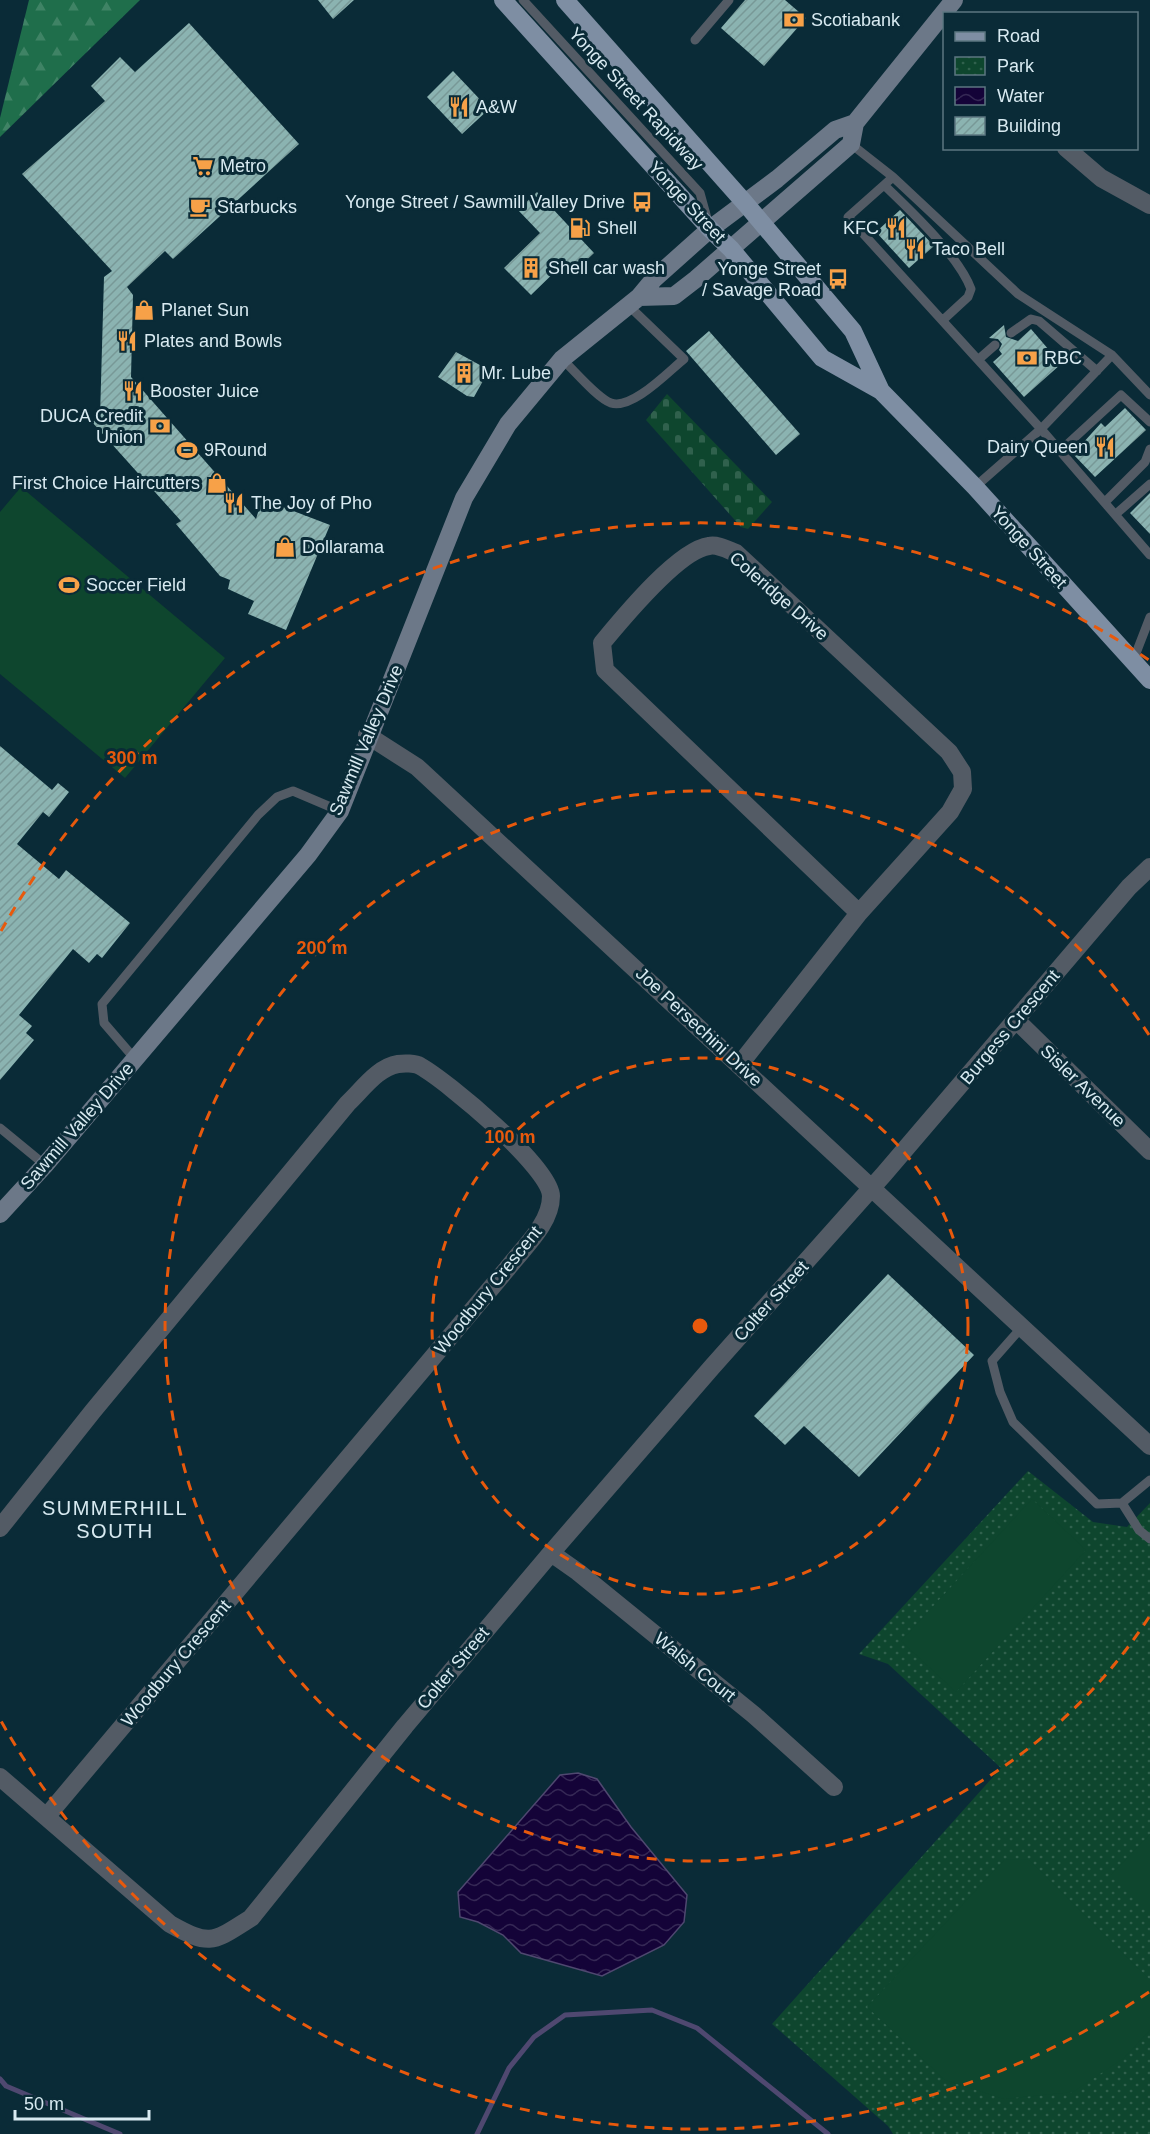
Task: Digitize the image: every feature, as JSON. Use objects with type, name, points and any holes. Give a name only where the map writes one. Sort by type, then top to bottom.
[{"type":"main road","name":"Yonge Street","points":[[504,0],[710,229],[731,249],[822,358],[881,391],[975,487],[1150,680]]},
{"type":"main road","name":"Yonge Street","points":[[565,0],[745,203],[853,331],[881,391]]},
{"type":"street","points":[[633,301],[674,296],[762,223],[851,144],[855,123],[942,20]]},
{"type":"street","name":"Sawmill Valley Drive","points":[[0,1214],[45,1165],[308,855],[340,811],[368,735],[425,600],[464,498],[508,423],[562,359],[633,301],[710,229],[835,130],[855,123]]},
{"type":"street","points":[[1068,150],[1101,178],[1150,205]]},
{"type":"street","name":"Coleridge Drive","points":[[740,1064],[859,913],[950,812],[963,789],[962,772],[949,752],[736,553],[710,545],[698,550],[672,566],[602,643],[605,670],[859,913]]},
{"type":"street","name":"Joe Persechini Drive","points":[[368,735],[417,767],[1150,1446]]},
{"type":"street","name":"Burgess Crescent","points":[[872,1188],[1129,887],[1150,867]]},
{"type":"street","name":"Sisler Avenue","points":[[1016,1020],[1150,1151]]},
{"type":"street","name":"Woodbury Crescent","points":[[0,1528],[93,1410],[348,1103],[383,1070],[397,1064],[418,1065],[487,1116],[543,1178],[551,1194],[546,1219],[507,1269],[47,1816]]},
{"type":"street","name":"Colter Street","points":[[0,1777],[170,1924],[204,1941],[220,1938],[251,1918],[405,1726],[551,1553],[704,1376],[872,1188]]},
{"type":"street","name":"Walsh Court","points":[[551,1553],[754,1715],[834,1787]]},
{"type":"lane","name":"Yonge Street Rapidway","points":[[523,0],[700,193],[710,229]]},
{"type":"lane","points":[[695,40],[729,0]]},
{"type":"lane","points":[[851,144],[893,177],[1018,294],[1112,356],[1150,395]]},
{"type":"lane","points":[[893,177],[848,217],[979,359],[1150,555]]},
{"type":"lane","points":[[884,185],[936,239],[968,280],[971,289],[968,297],[943,320]]},
{"type":"lane","points":[[562,359],[608,402],[621,405],[639,396],[684,359],[633,301]]},
{"type":"lane","points":[[1011,333],[1031,319],[1039,321],[1097,370]]},
{"type":"lane","points":[[979,359],[995,345]]},
{"type":"lane","points":[[975,487],[1041,429],[1112,356]]},
{"type":"lane","points":[[1060,451],[1121,395],[1150,422]]},
{"type":"lane","points":[[1105,502],[1145,462],[1150,449]]},
{"type":"lane","points":[[1116,514],[1150,484]]},
{"type":"lane","points":[[1133,661],[1150,617]]},
{"type":"lane","points":[[135,1059],[104,1023],[102,1004],[258,815],[277,797],[294,791],[340,811]]},
{"type":"lane","points":[[0,1128],[45,1165]]},
{"type":"lane","points":[[1022,1327],[992,1361],[1000,1392],[1013,1422],[1097,1504],[1122,1503],[1150,1480]]},
{"type":"lane","points":[[1122,1503],[1139,1530],[1150,1539]]},
{"type":"green space","points":[[29,0],[140,0],[0,137],[0,118]]},
{"type":"green space","points":[[667,394],[772,502],[748,529],[741,527],[646,420]]},
{"type":"green space","name":"Soccer Field","points":[[21,487],[225,658],[125,778],[0,674],[0,512]]},
{"type":"green space","points":[[1028,1471],[1093,1522],[1127,1527],[1150,1503],[1150,2134],[893,2134],[888,2126],[772,2024],[1001,1768],[888,1664],[859,1654]]},
{"type":"green space","points":[[1032,1499],[1086,1550],[956,1692],[901,1641]]},
{"type":"green space","points":[[1150,1834],[1150,1914],[1111,1875]]},
{"type":"green space","points":[[1005,1859],[1029,1860],[1150,1980],[1150,2030],[1124,2058],[1073,2092],[1004,2099],[945,2080],[867,2007]]},
{"type":"water","points":[[578,1773],[597,1779],[631,1827],[687,1895],[684,1922],[664,1945],[602,1976],[521,1953],[503,1935],[478,1922],[460,1917],[458,1892],[560,1775]]},
{"type":"building","points":[[318,0],[354,0],[333,19]]},
{"type":"building","points":[[745,0],[785,0],[806,18],[764,66],[721,28]]},
{"type":"building","points":[[189,23],[299,144],[173,259],[165,251],[127,287],[133,295],[131,377],[256,519],[262,499],[330,525],[286,630],[248,614],[254,601],[228,589],[230,580],[220,576],[176,524],[181,521],[92,422],[100,417],[104,277],[112,271],[22,174],[105,101],[91,86],[120,57],[135,72]]},
{"type":"building","points":[[453,71],[489,109],[462,134],[427,97]]},
{"type":"building","points":[[537,192],[594,253],[575,271],[566,261],[531,295],[504,268],[540,233],[518,210]]},
{"type":"building","points":[[900,210],[934,246],[909,268],[876,232]]},
{"type":"building","name":"RBC","points":[[1004,325],[1006,337],[1018,341],[1031,329],[1061,364],[1024,397],[993,362],[1002,354],[999,350],[1002,344],[998,339],[989,338]]},
{"type":"building","points":[[709,331],[800,434],[776,455],[686,351]]},
{"type":"building","name":"Mr. Lube","points":[[456,352],[489,370],[474,397],[467,396],[438,377]]},
{"type":"building","name":"Dairy Queen","points":[[1125,408],[1146,430],[1095,477],[1073,454],[1101,423],[1105,427]]},
{"type":"building","points":[[1150,493],[1150,534],[1130,513]]},
{"type":"building","points":[[0,746],[52,790],[58,783],[69,792],[49,817],[43,812],[17,844],[59,879],[66,870],[130,923],[102,958],[97,954],[89,963],[73,949],[19,1015],[32,1026],[26,1033],[34,1040],[0,1080]]},
{"type":"building","points":[[888,1274],[974,1355],[859,1477],[804,1426],[785,1445],[754,1416]]},
{"type":"waterway","points":[[477,2134],[509,2068],[534,2037],[565,2015],[652,2010],[697,2028],[828,2134]]},
{"type":"waterway","points":[[0,2079],[6,2086],[120,2134]]},
{"type":"place","name":"Scotiabank","points":[[794,20]]},
{"type":"place","name":"A&W","points":[[459,107]]},
{"type":"place","name":"Metro","points":[[203,166]]},
{"type":"place","name":"Yonge Street / Sawmill Valley Drive","points":[[642,202]]},
{"type":"place","name":"Starbucks","points":[[200,207]]},
{"type":"place","name":"Shell","points":[[580,228]]},
{"type":"place","name":"KFC","points":[[896,228]]},
{"type":"place","name":"Taco Bell","points":[[915,249]]},
{"type":"place","name":"Shell car wash","points":[[531,268]]},
{"type":"place","name":"Yonge Street / Savage Road","points":[[838,279]]},
{"type":"place","name":"Planet Sun","points":[[144,310]]},
{"type":"place","name":"Plates and Bowls","points":[[127,341]]},
{"type":"place","name":"RBC","points":[[1027,358]]},
{"type":"place","name":"Mr. Lube","points":[[464,373]]},
{"type":"place","name":"Booster Juice","points":[[133,391]]},
{"type":"place","name":"DUCA Credit Union","points":[[160,426]]},
{"type":"place","name":"Dairy Queen","points":[[1105,447]]},
{"type":"place","name":"9Round","points":[[187,450]]},
{"type":"place","name":"First Choice Haircutters","points":[[217,483]]},
{"type":"place","name":"The Joy of Pho","points":[[234,503]]},
{"type":"place","name":"Dollarama","points":[[285,547]]},
{"type":"place","name":"Soccer Field","points":[[69,585]]},
{"type":"district","name":"SUMMERHILL SOUTH","points":[[115,1520]]}]
